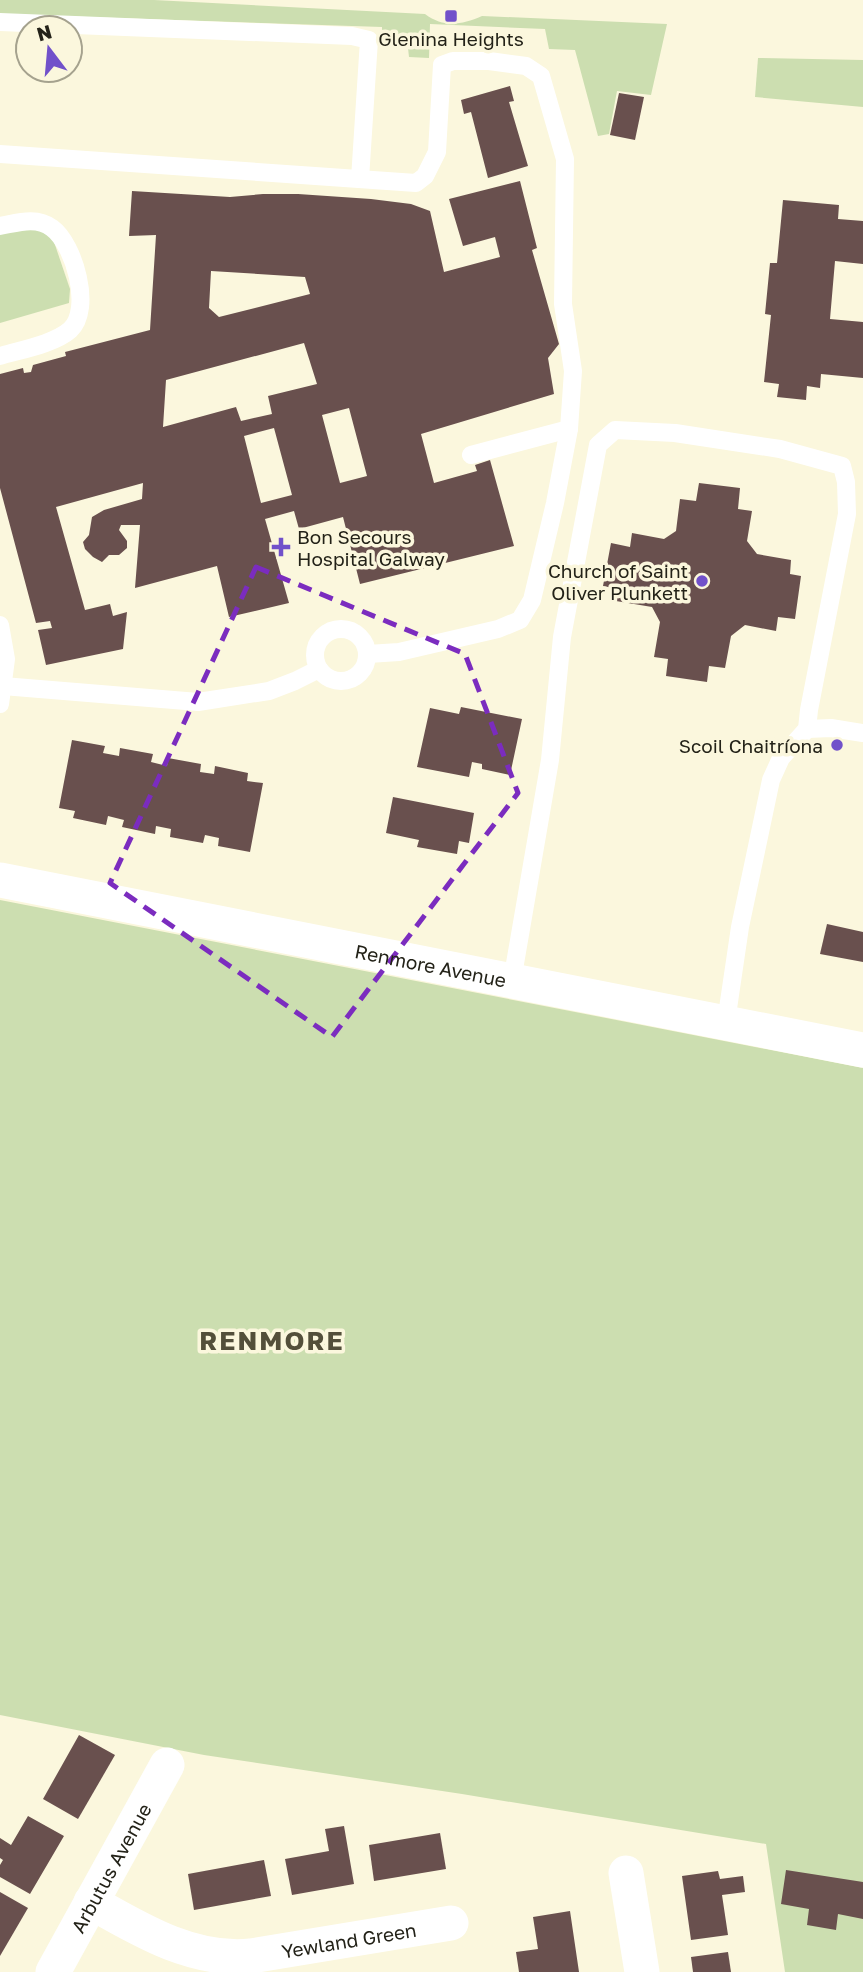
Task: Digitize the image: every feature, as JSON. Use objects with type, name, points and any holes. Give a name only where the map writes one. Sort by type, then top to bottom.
[{"type":"street","name":"Renmore Avenue","points":[[0,880],[863,1050]]},
{"type":"street","name":"Arbutus Avenue","points":[[53,1972],[167,1765]]},
{"type":"street","points":[[626,1873],[642,1972]]},
{"type":"street","name":"Yewland Green","points":[[91,1902],[179,1947],[229,1957],[251,1956],[451,1923]]},
{"type":"lane","points":[[0,22],[352,36],[369,40],[360,179]]},
{"type":"lane","points":[[0,154],[416,183],[425,176],[437,152],[442,65],[453,61],[489,61],[526,66],[541,76],[565,159],[563,304],[573,371],[569,429],[532,600],[520,620],[498,629],[399,652],[368,654]]},
{"type":"lane","points":[[0,226],[33,220],[51,228],[68,245],[80,290],[79,314],[72,329],[52,341],[0,356]]},
{"type":"lane","points":[[471,455],[569,429]]},
{"type":"lane","points":[[512,981],[550,760],[564,623],[598,445],[615,430],[675,433],[780,449],[842,466],[846,482],[847,514],[807,729],[782,758],[771,780],[740,928],[726,1022]]},
{"type":"lane","points":[[0,625],[6,659],[0,704]]},
{"type":"lane","points":[[338,629],[351,631],[362,638],[368,654],[366,663],[353,679],[332,680],[319,669],[315,657],[317,645],[325,634],[338,629]]},
{"type":"lane","points":[[3,685],[198,702],[269,691],[319,669]]},
{"type":"lane","points":[[807,729],[831,728],[863,733]]},
{"type":"highlighted area","points":[[256,567],[465,654],[518,793],[332,1037],[110,883]]},
{"type":"green space","points":[[0,0],[154,0],[425,14],[453,24],[482,16],[667,24],[651,95],[617,91],[609,134],[598,136],[575,50],[549,49],[545,29],[430,24],[429,58],[409,57],[408,48],[385,46],[382,41],[382,27],[84,17],[84,14],[0,14]]},
{"type":"green space","points":[[758,58],[863,60],[863,107],[755,97]]},
{"type":"green space","points":[[30,225],[52,236],[70,289],[69,303],[0,323],[0,233]]},
{"type":"green space","points":[[0,900],[863,1068],[863,1972],[785,1972],[766,1844],[204,1755],[0,1715]]},
{"type":"building","points":[[510,86],[514,101],[509,102],[528,166],[488,178],[471,112],[464,114],[461,100]]},
{"type":"building","points":[[619,93],[644,97],[635,140],[610,135]]},
{"type":"building","name":"Bon Secours Hospital Galway","points":[[520,181],[537,248],[532,250],[559,344],[548,358],[554,394],[421,434],[434,483],[477,471],[475,465],[490,460],[514,546],[360,584],[343,517],[299,529],[294,511],[265,519],[289,603],[229,617],[217,566],[135,588],[140,525],[121,525],[119,530],[127,541],[127,548],[119,555],[109,555],[102,562],[85,549],[83,542],[89,535],[92,517],[104,510],[142,499],[143,483],[56,507],[85,610],[110,604],[113,616],[127,612],[123,649],[46,665],[38,630],[52,628],[50,621],[36,623],[0,488],[0,374],[23,368],[24,373],[31,372],[33,365],[66,356],[65,352],[150,330],[156,235],[129,236],[132,191],[230,197],[298,194],[411,204],[430,211],[444,272],[500,257],[495,237],[463,246],[449,199]],"holes":[[[211,271],[305,277],[310,294],[219,317],[209,308]],[[304,343],[317,384],[268,396],[272,414],[241,421],[236,407],[163,427],[166,380]],[[349,408],[367,476],[340,483],[322,415]],[[274,428],[292,495],[261,503],[244,436]]]},
{"type":"building","points":[[783,200],[839,205],[838,219],[863,221],[863,264],[835,261],[830,319],[863,322],[863,378],[821,374],[820,388],[807,386],[806,400],[777,397],[779,384],[764,382],[771,315],[765,314],[770,263],[777,263]]},
{"type":"building","name":"Church of Saint Oliver Plunkett","points":[[699,483],[740,488],[738,509],[752,511],[747,541],[757,554],[791,560],[790,574],[801,576],[795,619],[778,617],[776,631],[745,625],[731,636],[725,668],[709,666],[707,682],[666,676],[668,659],[654,657],[660,622],[652,607],[616,601],[618,589],[603,586],[611,543],[630,547],[632,533],[664,539],[676,531],[680,499],[696,501]]},
{"type":"building","points":[[461,707],[522,719],[510,775],[482,769],[482,764],[472,762],[469,777],[417,767],[430,708],[459,714]]},
{"type":"building","points":[[72,740],[105,746],[103,753],[119,756],[120,748],[153,754],[151,762],[167,766],[168,758],[201,764],[200,772],[214,774],[215,766],[248,773],[247,781],[263,783],[250,852],[218,846],[219,838],[205,835],[203,843],[170,837],[171,829],[156,826],[155,834],[122,827],[124,820],[108,816],[106,825],[73,818],[75,811],[59,808]]},
{"type":"building","points":[[393,797],[474,813],[469,843],[459,841],[457,854],[417,847],[419,840],[386,833]]},
{"type":"building","points":[[827,924],[863,932],[863,962],[820,954]]},
{"type":"building","points":[[79,1735],[115,1755],[78,1819],[43,1799]]},
{"type":"building","points":[[28,1816],[64,1836],[30,1894],[0,1877],[3,1860],[0,1858],[0,1838],[11,1845]]},
{"type":"building","points":[[344,1826],[354,1884],[292,1895],[285,1859],[329,1851],[325,1829]]},
{"type":"building","points":[[440,1833],[446,1869],[374,1881],[369,1845]]},
{"type":"building","points":[[264,1860],[271,1896],[194,1910],[188,1874]]},
{"type":"building","points":[[786,1870],[863,1882],[863,1919],[838,1914],[836,1930],[807,1925],[809,1909],[781,1904]]},
{"type":"building","points":[[718,1871],[720,1879],[743,1876],[745,1892],[722,1895],[728,1935],[691,1940],[682,1876]]},
{"type":"building","points":[[0,1892],[28,1908],[0,1956]]},
{"type":"building","points":[[570,1911],[579,1972],[519,1972],[516,1952],[538,1949],[533,1917]]},
{"type":"building","points":[[728,1952],[731,1972],[693,1972],[691,1957]]},
{"type":"place","name":"Glenina Heights","points":[[451,16]]},
{"type":"place","name":"Bon Secours Hospital Galway","points":[[281,547]]},
{"type":"place","name":"Church of Saint Oliver Plunkett","points":[[702,581]]},
{"type":"place","name":"Scoil Chaitríona","points":[[837,745]]},
{"type":"district","name":"RENMORE","points":[[272,1340]]}]
